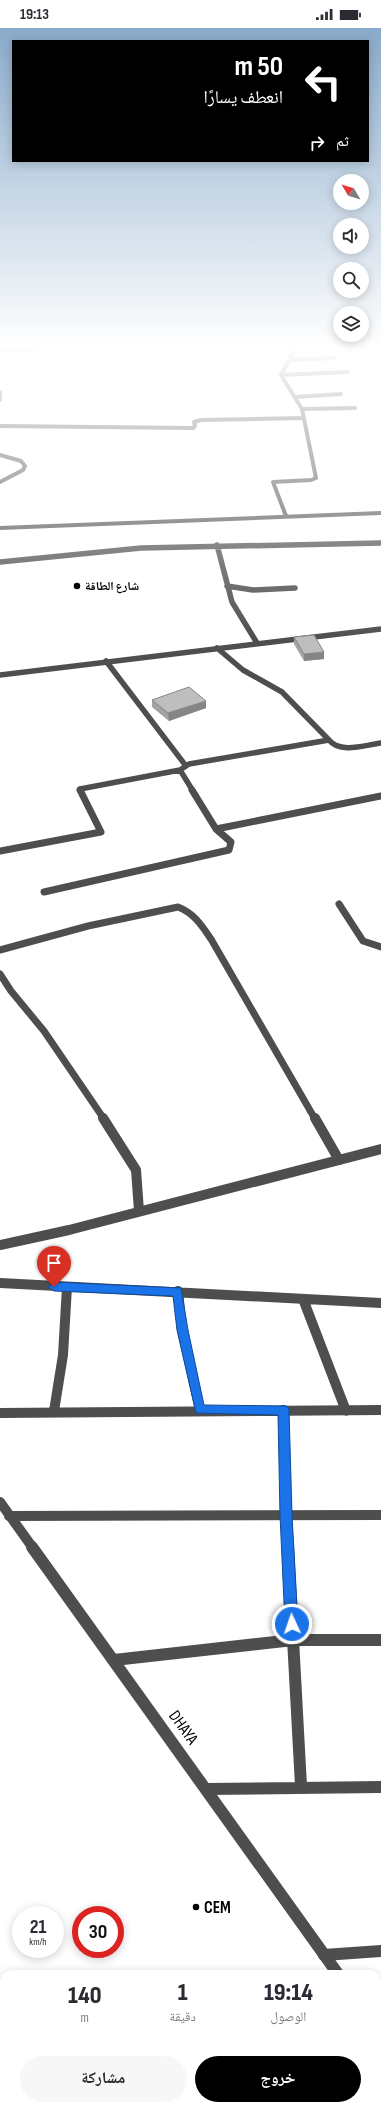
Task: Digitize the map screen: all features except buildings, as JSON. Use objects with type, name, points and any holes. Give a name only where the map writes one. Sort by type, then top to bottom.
[{"type":"street","points":[[286,516],[273,482],[311,480],[316,478],[309,446]]},
{"type":"street","points":[[0,455],[20,461],[25,466],[23,470],[0,482]]},
{"type":"street","points":[[0,528],[381,512]]},
{"type":"street","points":[[0,562],[134,549],[217,545],[381,543]]},
{"type":"street","points":[[217,545],[232,602],[257,643]]},
{"type":"street","points":[[228,586],[253,590],[295,588]]},
{"type":"street","points":[[0,675],[257,643],[381,630]]},
{"type":"street","points":[[217,648],[243,670],[282,692],[333,745],[346,748],[381,743]]},
{"type":"street","points":[[44,892],[229,850],[231,842],[216,829],[183,768],[106,661]]},
{"type":"street","points":[[0,851],[101,832],[80,789],[329,740]]},
{"type":"street","points":[[216,829],[381,796]]},
{"type":"street","points":[[339,904],[364,941],[381,947]]},
{"type":"street","points":[[0,950],[88,926],[178,907],[187,909],[195,917],[211,939],[339,1160]]},
{"type":"street","points":[[0,974],[11,991],[44,1031],[113,1130],[136,1170],[139,1211]]},
{"type":"street","points":[[0,1245],[69,1230],[381,1149]]},
{"type":"street","points":[[0,1283],[381,1302]]},
{"type":"street","points":[[54,1411],[63,1355],[67,1287]]},
{"type":"street","points":[[178,1291],[182,1330],[200,1410]]},
{"type":"street","points":[[303,1299],[346,1411]]},
{"type":"street","points":[[283,1410],[286,1515],[301,1786]]},
{"type":"street","points":[[0,1413],[54,1411],[381,1410]]},
{"type":"street","name":"DHAYA","points":[[0,1502],[335,1970]]},
{"type":"street","points":[[9,1516],[381,1515]]},
{"type":"street","points":[[114,1660],[293,1640],[381,1640]]},
{"type":"street","points":[[206,1789],[301,1786],[381,1787]]},
{"type":"street","points":[[324,1955],[381,1951]]},
{"type":"place","name":"شارع الطاقة","points":[[77,586]]},
{"type":"place","name":"CEM","points":[[196,1907]]},
{"type":"route","points":[[54,1287],[108,1290],[178,1291],[182,1330],[200,1410],[283,1410],[286,1515],[292,1624]]}]
